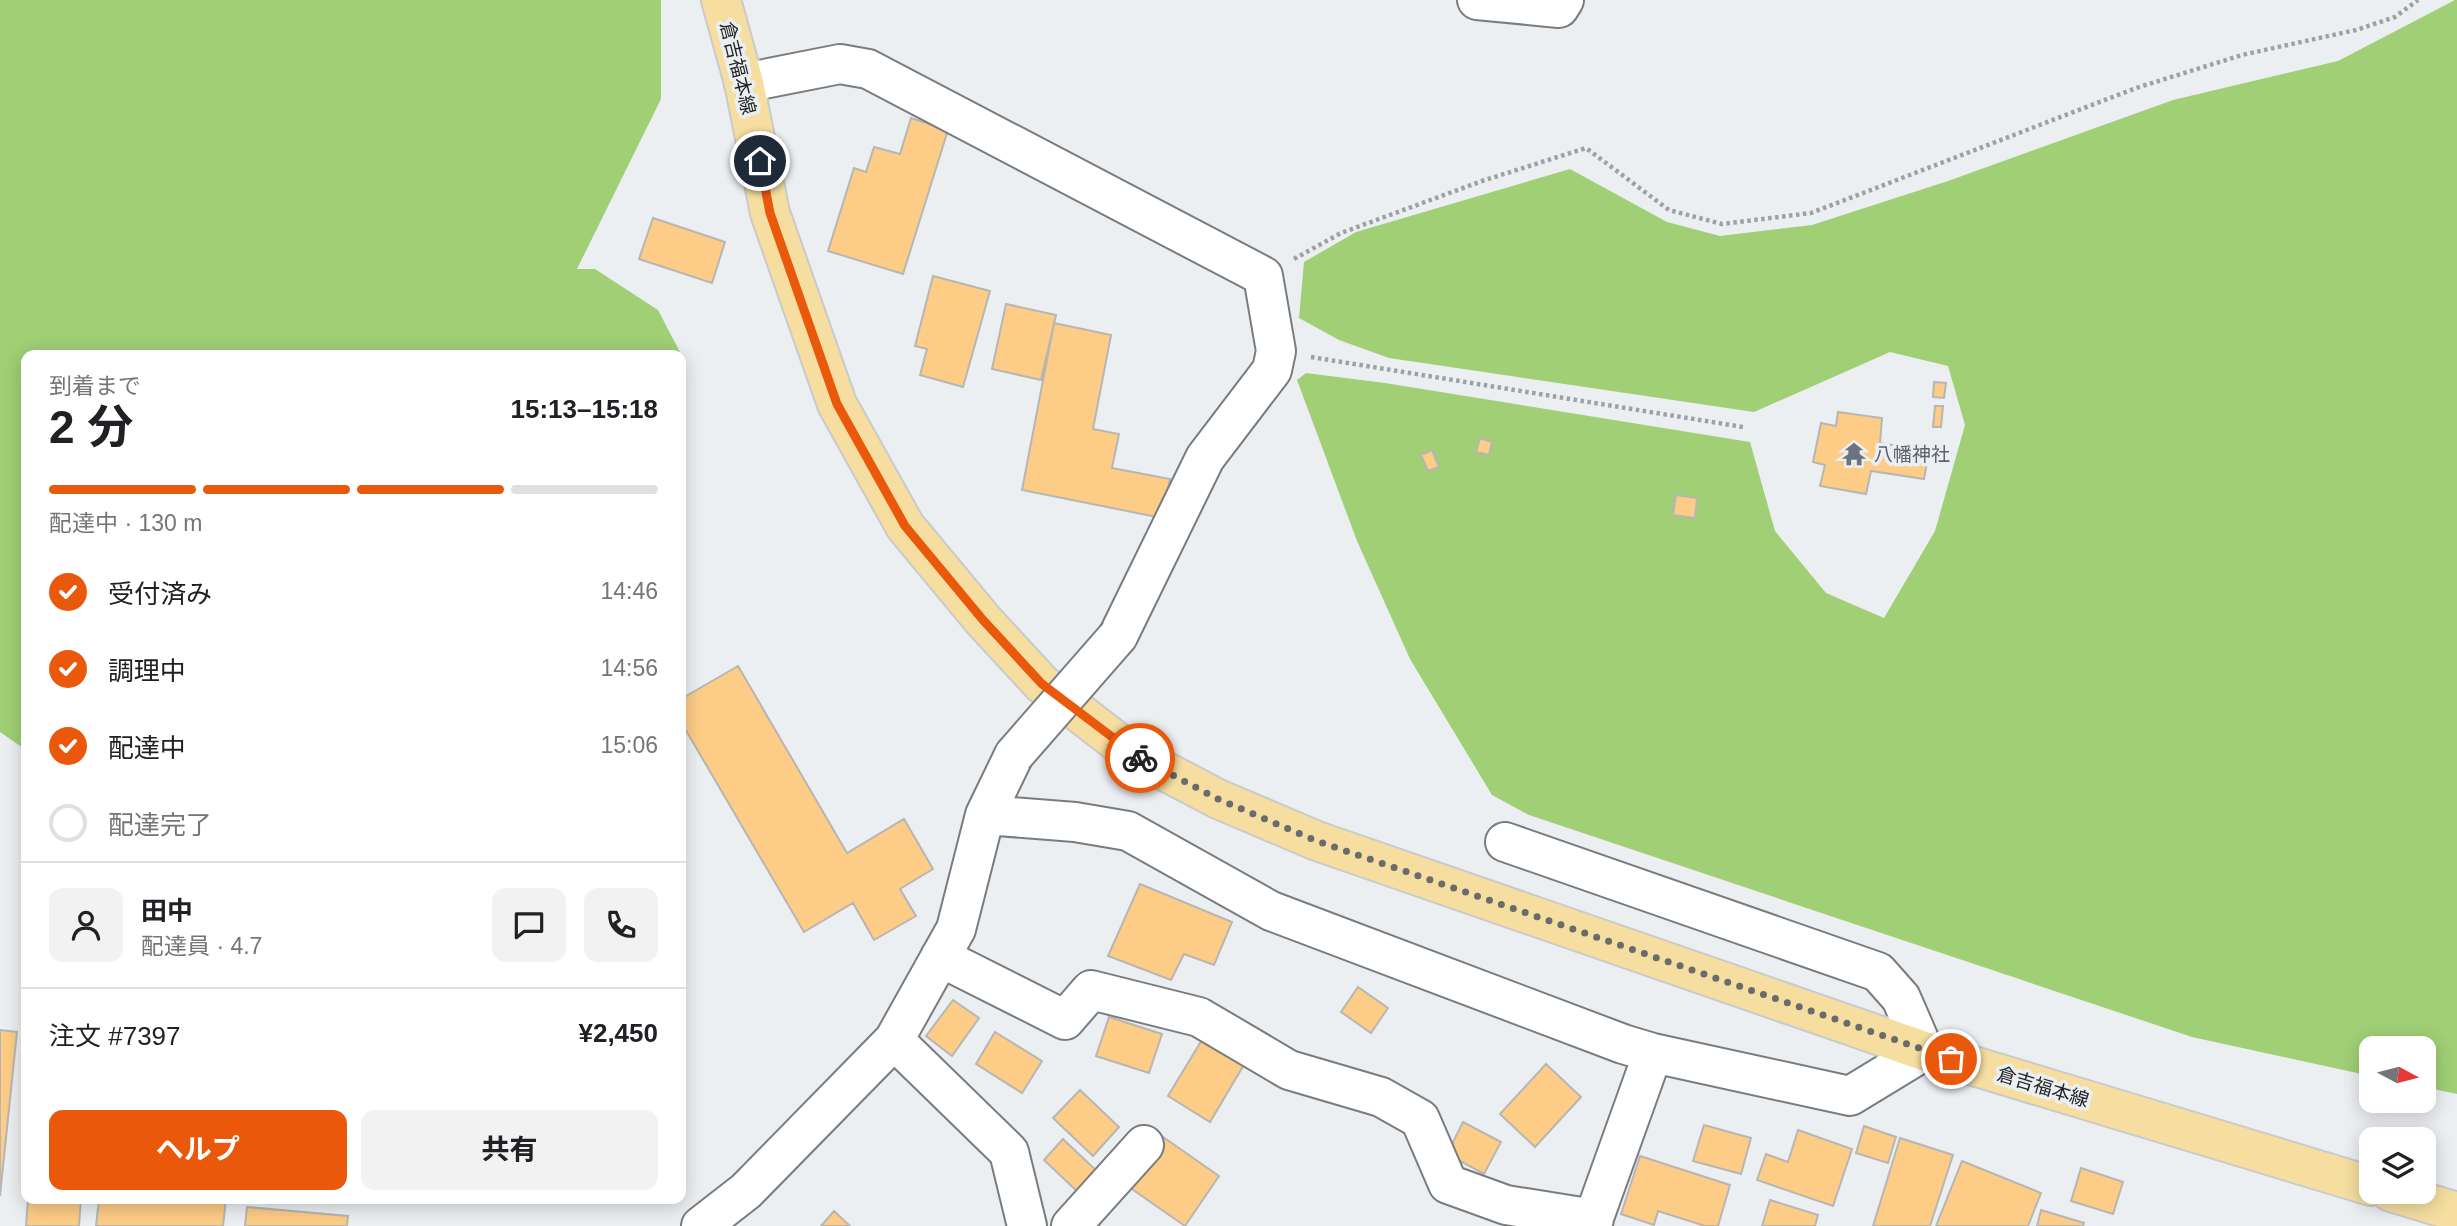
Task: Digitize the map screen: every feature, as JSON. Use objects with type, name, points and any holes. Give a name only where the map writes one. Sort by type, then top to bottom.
[{"type":"main road","name":"倉吉福本線","points":[[721,0],[744,83],[770,213],[837,404],[905,526],[983,620],[1042,684],[1134,755],[1218,799],[1317,841],[1924,1051],[2359,1182]]},
{"type":"main road","points":[[2431,1204],[2457,1212]]},
{"type":"street","points":[[1477,0],[1559,8],[1564,0]]},
{"type":"street","points":[[701,1226],[746,1191],[894,1040],[956,929],[985,815],[1014,755],[1118,636],[1205,458],[1272,370],[1276,351],[1263,276],[869,69],[840,64],[744,83]]},
{"type":"street","points":[[985,815],[1075,822],[1128,831],[1271,911],[1653,1053],[1850,1097],[1924,1051],[1901,998],[1878,972],[1504,842]]},
{"type":"street","points":[[940,957],[1065,1020],[1090,990],[1199,1017],[1289,1070],[1381,1097],[1420,1119],[1448,1184],[1506,1205],[1592,1222],[1653,1053]]},
{"type":"street","points":[[894,1040],[1009,1152],[1027,1226]]},
{"type":"street","points":[[1071,1226],[1144,1145]]},
{"type":"path","points":[[1263,276],[1341,233],[1482,181],[1586,148],[1669,210],[1722,223],[1811,213],[2136,88],[2242,55],[2356,30],[2395,17],[2418,0]]},
{"type":"path","points":[[1276,351],[1743,427]]},
{"type":"green space","points":[[0,0],[661,0],[661,99],[577,269],[595,269],[658,310],[679,350],[21,350],[21,747],[0,732]]},
{"type":"green space","points":[[2457,0],[2457,1094],[2436,1090],[2436,1036],[2359,1036],[2359,1073],[2192,1037],[1529,815],[1492,795],[1410,659],[1357,541],[1297,380],[1306,373],[1385,383],[1750,442],[1775,531],[1826,593],[1884,618],[1935,531],[1965,425],[1948,366],[1890,352],[1754,412],[1389,358],[1339,340],[1299,318],[1304,262],[1356,232],[1570,169],[1667,222],[1720,236],[1812,225],[1948,181],[2173,100],[2338,61]]},
{"type":"building","points":[[911,118],[948,130],[903,274],[828,251],[854,168],[866,172],[874,147],[900,154]]},
{"type":"building","points":[[653,218],[725,242],[712,283],[639,259]]},
{"type":"building","points":[[933,276],[990,291],[963,387],[920,375],[927,349],[915,346]]},
{"type":"building","points":[[1006,304],[1056,315],[1041,380],[992,369]]},
{"type":"building","points":[[1054,323],[1111,335],[1093,429],[1119,434],[1112,468],[1170,479],[1162,518],[1022,490]]},
{"type":"building","points":[[1934,382],[1946,383],[1944,398],[1933,397]]},
{"type":"building","points":[[1935,406],[1943,406],[1941,427],[1933,427]]},
{"type":"building","points":[[1838,412],[1882,418],[1880,443],[1929,451],[1924,479],[1871,471],[1866,494],[1820,486],[1825,465],[1813,462],[1821,423],[1836,426]]},
{"type":"building","points":[[1480,438],[1492,442],[1489,455],[1476,452]]},
{"type":"building","points":[[1432,450],[1439,467],[1428,471],[1421,455]]},
{"type":"building","points":[[1676,495],[1697,498],[1695,518],[1673,515]]},
{"type":"building","points":[[738,666],[847,853],[904,819],[933,869],[900,889],[916,916],[874,940],[853,903],[804,932],[686,731],[686,696]]},
{"type":"building","points":[[1140,884],[1232,922],[1214,965],[1184,954],[1171,980],[1108,956]]},
{"type":"building","points":[[1358,987],[1388,1008],[1371,1033],[1341,1012]]},
{"type":"building","points":[[953,1000],[979,1018],[952,1056],[926,1036]]},
{"type":"building","points":[[1109,1017],[1162,1034],[1149,1073],[1096,1056]]},
{"type":"building","points":[[0,1030],[17,1032],[0,1196]]},
{"type":"building","points":[[995,1032],[1042,1061],[1022,1093],[976,1064]]},
{"type":"building","points":[[1203,1038],[1245,1063],[1210,1122],[1168,1096]]},
{"type":"building","points":[[1546,1064],[1581,1097],[1535,1147],[1500,1114]]},
{"type":"building","points":[[1080,1090],[1119,1127],[1093,1156],[1053,1118]]},
{"type":"building","points":[[1463,1122],[1501,1142],[1484,1174],[1447,1154]]},
{"type":"building","points":[[1704,1125],[1751,1138],[1741,1174],[1693,1161]]},
{"type":"building","points":[[1864,1126],[1896,1137],[1888,1163],[1856,1153]]},
{"type":"building","points":[[1798,1130],[1852,1149],[1833,1206],[1757,1180],[1766,1154],[1788,1162]]},
{"type":"building","points":[[1163,1137],[1219,1176],[1185,1226],[1129,1187]]},
{"type":"building","points":[[1900,1138],[1953,1155],[1930,1226],[1873,1226]]},
{"type":"building","points":[[1063,1139],[1101,1175],[1082,1196],[1044,1160]]},
{"type":"building","points":[[1640,1156],[1730,1185],[1718,1226],[1705,1226],[1658,1211],[1654,1225],[1621,1214]]},
{"type":"building","points":[[1962,1161],[2041,1193],[2028,1226],[1936,1226]]},
{"type":"building","points":[[2081,1168],[2123,1182],[2113,1214],[2071,1201]]},
{"type":"building","points":[[1770,1200],[1818,1215],[1815,1226],[1762,1226]]},
{"type":"building","points":[[28,1204],[81,1204],[79,1226],[26,1226]]},
{"type":"building","points":[[98,1204],[225,1204],[223,1226],[96,1226]]},
{"type":"building","points":[[247,1207],[348,1216],[347,1226],[245,1226]]},
{"type":"building","points":[[2041,1210],[2084,1223],[2083,1226],[2037,1226]]},
{"type":"building","points":[[834,1211],[850,1226],[821,1226]]},
{"type":"way so far","points":[[1140,758],[1218,799],[1317,841],[1951,1059]]},
{"type":"place","name":"八幡神社","points":[[1854,454]]},
{"type":"route","points":[[760,161],[770,213],[837,404],[905,526],[983,620],[1042,684],[1140,758]]}]
